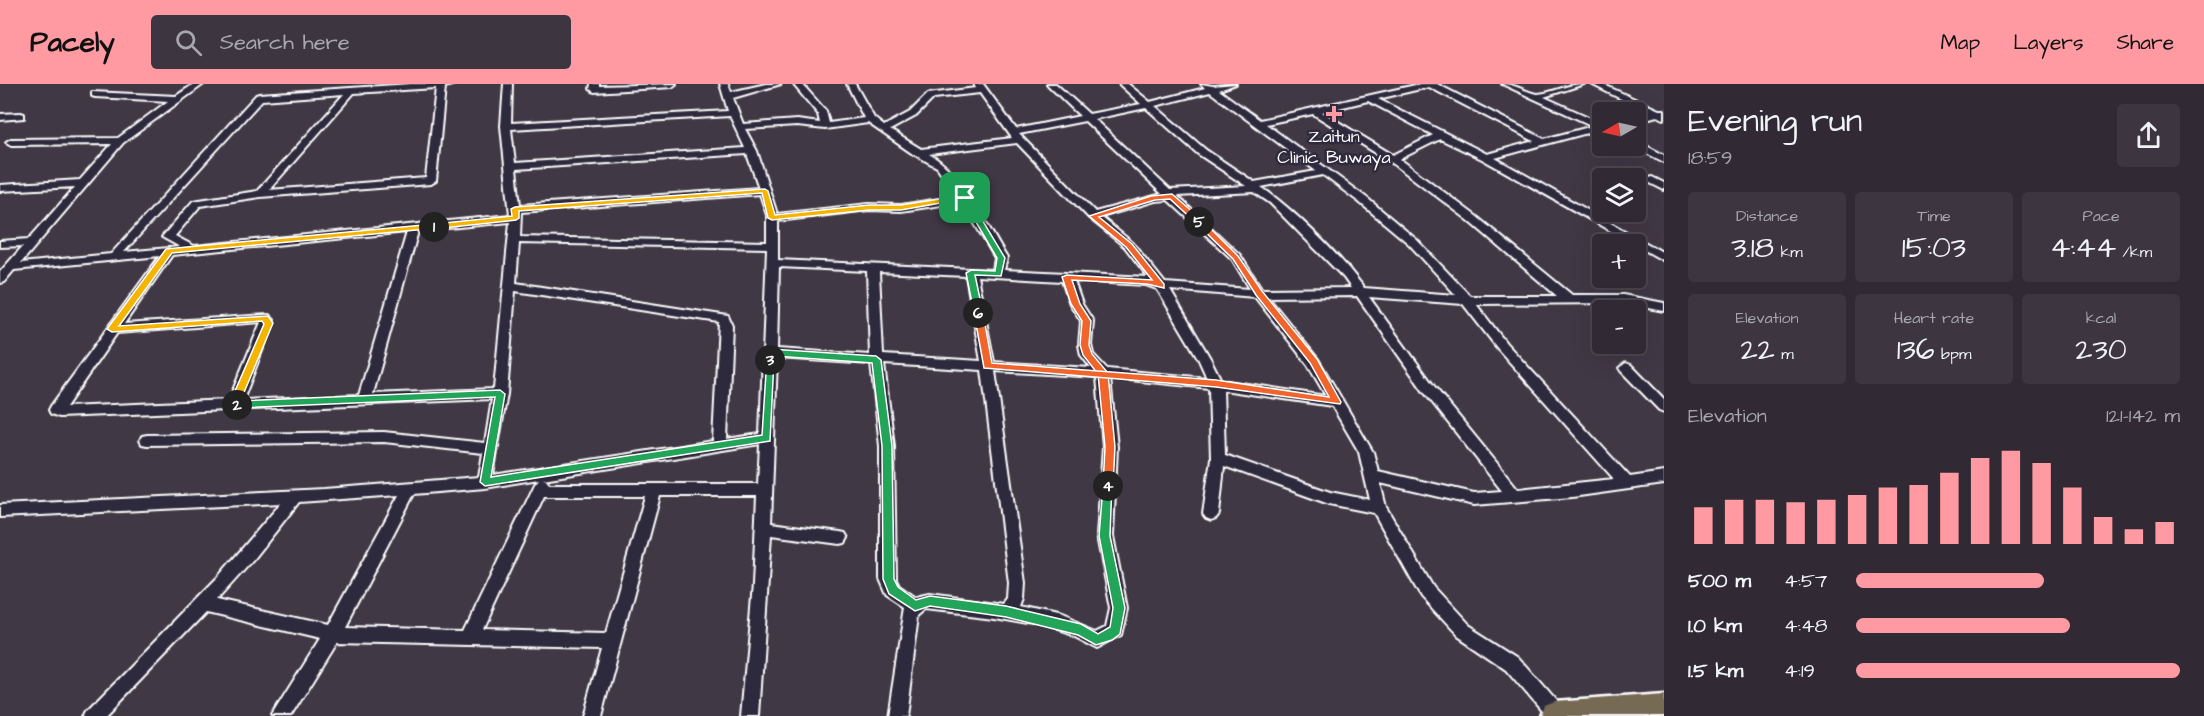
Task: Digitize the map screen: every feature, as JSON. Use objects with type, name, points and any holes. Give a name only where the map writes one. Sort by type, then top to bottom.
[{"type":"highway","points":[[1556,716],[1664,707]]},
{"type":"street","points":[[0,279],[120,141],[200,84]]},
{"type":"street","points":[[115,256],[259,97],[350,93],[451,84]]},
{"type":"street","points":[[485,482],[500,394],[514,240],[515,213],[506,126],[508,84]]},
{"type":"street","points":[[595,84],[594,89],[672,84]]},
{"type":"street","points":[[750,716],[762,585],[773,263],[772,218],[752,151],[733,113],[726,90],[777,84]]},
{"type":"street","points":[[797,84],[823,113],[825,126]]},
{"type":"street","points":[[851,84],[870,120],[917,152],[941,165],[965,198],[1001,258],[998,274]]},
{"type":"street","points":[[1051,84],[1236,257],[1259,293],[1313,362],[1366,452],[1379,508],[1427,592],[1462,630],[1512,663],[1556,716]]},
{"type":"street","points":[[1123,84],[1202,152],[1254,188],[1295,221],[1348,275],[1428,389],[1515,496]]},
{"type":"street","points":[[917,152],[1016,136],[1149,105],[1208,86],[1232,84]]},
{"type":"street","points":[[1259,123],[1411,86],[1431,84],[1543,142]]},
{"type":"street","points":[[1506,84],[1592,122]]},
{"type":"street","points":[[1536,97],[1580,84]]},
{"type":"street","points":[[1595,84],[1662,114]]},
{"type":"street","points":[[194,250],[168,237],[197,203],[260,195],[431,181],[441,85]]},
{"type":"street","points":[[1208,86],[1395,225],[1467,300],[1502,346],[1626,483]]},
{"type":"street","points":[[883,130],[914,114],[931,96],[979,87],[1016,136],[1093,216],[1129,245],[1161,286],[1204,358],[1216,384],[1218,458],[1211,514]]},
{"type":"street","points":[[260,195],[350,93]]},
{"type":"street","points":[[95,94],[177,99]]},
{"type":"street","points":[[1369,98],[1486,157],[1664,258]]},
{"type":"street","points":[[1313,110],[1393,159],[1472,218],[1570,300]]},
{"type":"street","points":[[506,126],[733,113]]},
{"type":"street","points":[[1646,117],[1662,114]]},
{"type":"street","points":[[0,117],[21,116]]},
{"type":"street","points":[[739,127],[797,123],[825,126],[870,120]]},
{"type":"street","points":[[1486,157],[1592,129]]},
{"type":"street","points":[[1393,159],[1440,135]]},
{"type":"street","points":[[11,142],[120,141]]},
{"type":"street","points":[[1646,149],[1664,159]]},
{"type":"street","points":[[509,166],[752,151]]},
{"type":"street","points":[[1093,216],[1169,194],[1254,188],[1325,172]]},
{"type":"street","points":[[1652,180],[1664,187]]},
{"type":"street","points":[[0,188],[84,183]]},
{"type":"street","points":[[11,267],[413,229],[515,213],[765,191]]},
{"type":"street","points":[[772,218],[869,207],[901,208],[965,198]]},
{"type":"street","points":[[366,399],[413,229]]},
{"type":"street","points":[[514,240],[772,246]]},
{"type":"street","points":[[0,244],[33,242]]},
{"type":"street","points":[[169,251],[56,410],[59,412],[500,394]]},
{"type":"street","points":[[773,263],[1148,281],[1161,286],[1259,293],[1360,292],[1467,300],[1623,299],[1663,308]]},
{"type":"street","points":[[873,268],[876,360],[887,446],[888,579],[893,590],[915,605]]},
{"type":"street","points":[[971,273],[988,366],[1017,583],[1016,602],[1011,609],[1006,611]]},
{"type":"street","points":[[897,716],[911,610],[915,605],[930,601],[1006,611],[1081,630],[1096,640],[1108,636],[1115,630],[1119,608],[1105,536],[1110,447],[1103,373],[1087,355],[1084,345],[1087,321],[1076,304],[1067,277]]},
{"type":"street","points":[[510,286],[724,319],[726,325],[720,446]]},
{"type":"street","points":[[112,329],[265,318],[268,323],[234,405]]},
{"type":"street","points":[[770,353],[1103,373],[1216,384],[1336,402]]},
{"type":"street","points":[[1626,368],[1664,406]]},
{"type":"street","points":[[147,440],[384,437],[491,449]]},
{"type":"street","points":[[0,511],[295,496],[485,482],[767,438]]},
{"type":"street","points":[[1218,458],[1329,498],[1379,508]]},
{"type":"street","points":[[470,637],[546,473]]},
{"type":"street","points":[[1372,475],[1474,499],[1664,478]]},
{"type":"street","points":[[281,716],[332,634],[410,488]]},
{"type":"street","points":[[540,490],[765,490]]},
{"type":"street","points":[[592,716],[654,490]]},
{"type":"street","points":[[94,716],[263,539],[295,496]]},
{"type":"street","points":[[764,528],[840,538]]},
{"type":"street","points":[[203,604],[332,634],[613,641]]},
{"type":"place","name":"Zaitun Clinic Buwaya","points":[[1334,114]]},
{"type":"route","points":[[965,198],[901,208],[869,207],[772,218],[765,191],[515,209],[516,218],[169,251],[112,329],[265,318],[268,323],[234,405],[500,394],[485,482],[767,438],[770,353],[876,360],[887,446],[887,559],[888,579],[893,590],[915,605],[930,601],[1006,611],[1081,630],[1096,640],[1108,636],[1115,630],[1119,621],[1119,608],[1105,536],[1110,447],[1103,373],[1087,355],[1084,345],[1088,331],[1087,321],[1076,304],[1067,277],[1148,281],[1161,286],[1129,245],[1093,216],[1154,198],[1172,196],[1236,257],[1259,293],[1313,362],[1336,402],[1216,384],[1103,373],[988,366],[971,273],[998,274],[1001,258],[965,198]]}]
